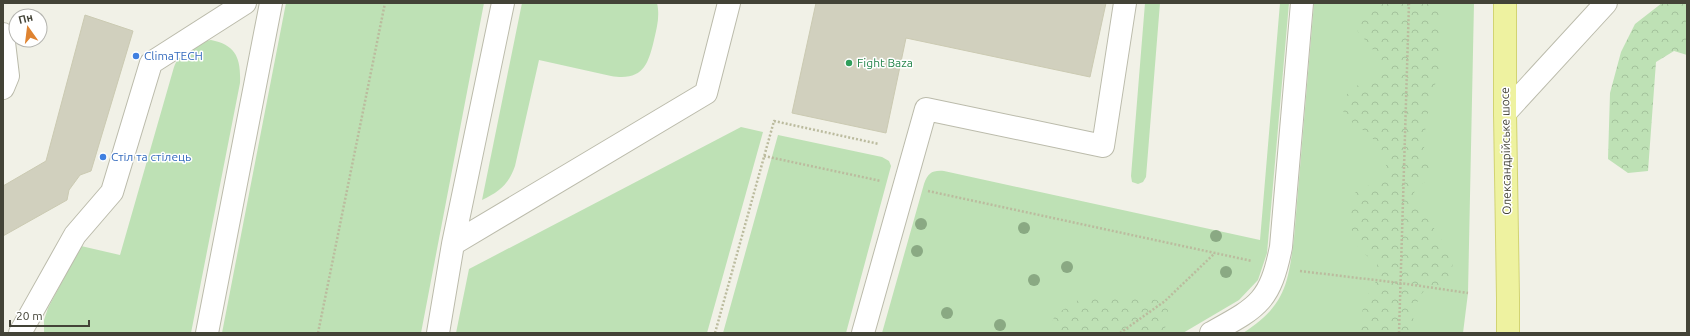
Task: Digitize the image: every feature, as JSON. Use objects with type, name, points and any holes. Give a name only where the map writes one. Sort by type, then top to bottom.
[{"type":"main road","name":"Олександрійське шосе","points":[[1506,3],[1505,113],[1508,298]]},
{"type":"main road","points":[[1501,333],[1508,298]]},
{"type":"main road","points":[[1508,298],[1508,333]]},
{"type":"lane","points":[[20,333],[75,235],[112,192],[151,63],[245,3]]},
{"type":"lane","points":[[207,333],[271,3]]},
{"type":"lane","points":[[438,333],[453,244],[503,3]]},
{"type":"lane","points":[[453,244],[706,94],[729,3]]},
{"type":"lane","points":[[863,333],[926,108],[1103,146],[1125,3]]},
{"type":"lane","points":[[1211,333],[1240,318],[1255,307],[1265,296],[1277,268],[1281,247],[1302,3]]},
{"type":"lane","points":[[1505,113],[1606,3]]},
{"type":"lane","points":[[3,34],[8,76],[3,88]]},
{"type":"path","points":[[318,333],[384,3]]},
{"type":"path","points":[[1399,333],[1408,3]]},
{"type":"path","points":[[714,333],[774,121],[879,144]]},
{"type":"path","points":[[764,156],[888,182]]},
{"type":"path","points":[[922,190],[1258,262]]},
{"type":"path","points":[[1120,333],[1165,301],[1215,253]]},
{"type":"path","points":[[1298,270],[1400,282],[1468,293]]},
{"type":"green space","points":[[286,3],[484,3],[421,333],[222,333]]},
{"type":"green space","points":[[522,3],[657,3],[658,22],[649,57],[642,70],[637,74],[622,77],[611,76],[539,60],[513,172],[503,187],[482,200]]},
{"type":"green space","points":[[1145,3],[1160,3],[1146,177],[1143,182],[1138,184],[1132,182],[1131,176]]},
{"type":"green space","points":[[1280,3],[1289,3],[1267,253],[1258,280],[1239,300],[1183,333],[882,333],[924,184],[927,177],[936,171],[944,171],[1260,240]]},
{"type":"green space","points":[[1314,3],[1474,3],[1468,293],[1463,333],[1243,333],[1268,313],[1276,303],[1282,293],[1289,269],[1294,238]]},
{"type":"green space","points":[[1376,3],[1440,3],[1441,10],[1440,65],[1426,121],[1424,149],[1431,167],[1430,175],[1427,181],[1417,186],[1414,193],[1415,199],[1441,239],[1453,261],[1451,277],[1440,285],[1425,289],[1418,300],[1414,310],[1413,320],[1415,333],[1359,333],[1364,301],[1378,278],[1377,264],[1359,248],[1353,236],[1350,219],[1350,203],[1352,196],[1356,192],[1387,177],[1387,169],[1383,154],[1371,136],[1350,121],[1341,108],[1343,98],[1356,86],[1379,78],[1383,70],[1372,48],[1358,32],[1356,25],[1376,7]]},
{"type":"green space","points":[[1662,3],[1687,3],[1687,55],[1674,51],[1656,62],[1648,171],[1628,173],[1608,159],[1610,93],[1621,52],[1635,24]]},
{"type":"green space","points":[[211,40],[226,45],[235,54],[238,60],[240,83],[191,333],[44,333],[44,320],[48,308],[81,246],[120,255],[174,67],[184,52],[194,45]]},
{"type":"green space","points":[[741,127],[763,132],[707,333],[456,333],[469,269]]},
{"type":"green space","points":[[778,135],[882,157],[889,161],[891,166],[846,333],[723,333]]},
{"type":"green space","points":[[1113,295],[1154,299],[1167,305],[1169,318],[1163,333],[1048,333],[1055,315],[1078,300]]},
{"type":"building","points":[[816,3],[1106,3],[1090,77],[906,38],[886,133],[792,113]]},
{"type":"building","points":[[85,15],[133,31],[91,171],[80,175],[69,190],[67,200],[3,236],[3,186],[46,161]]},
{"type":"place","name":"ClimaTECH","points":[[136,56]]},
{"type":"place","name":"Fight Baza","points":[[849,63]]},
{"type":"place","name":"Стіл та стілець","points":[[103,157]]}]
